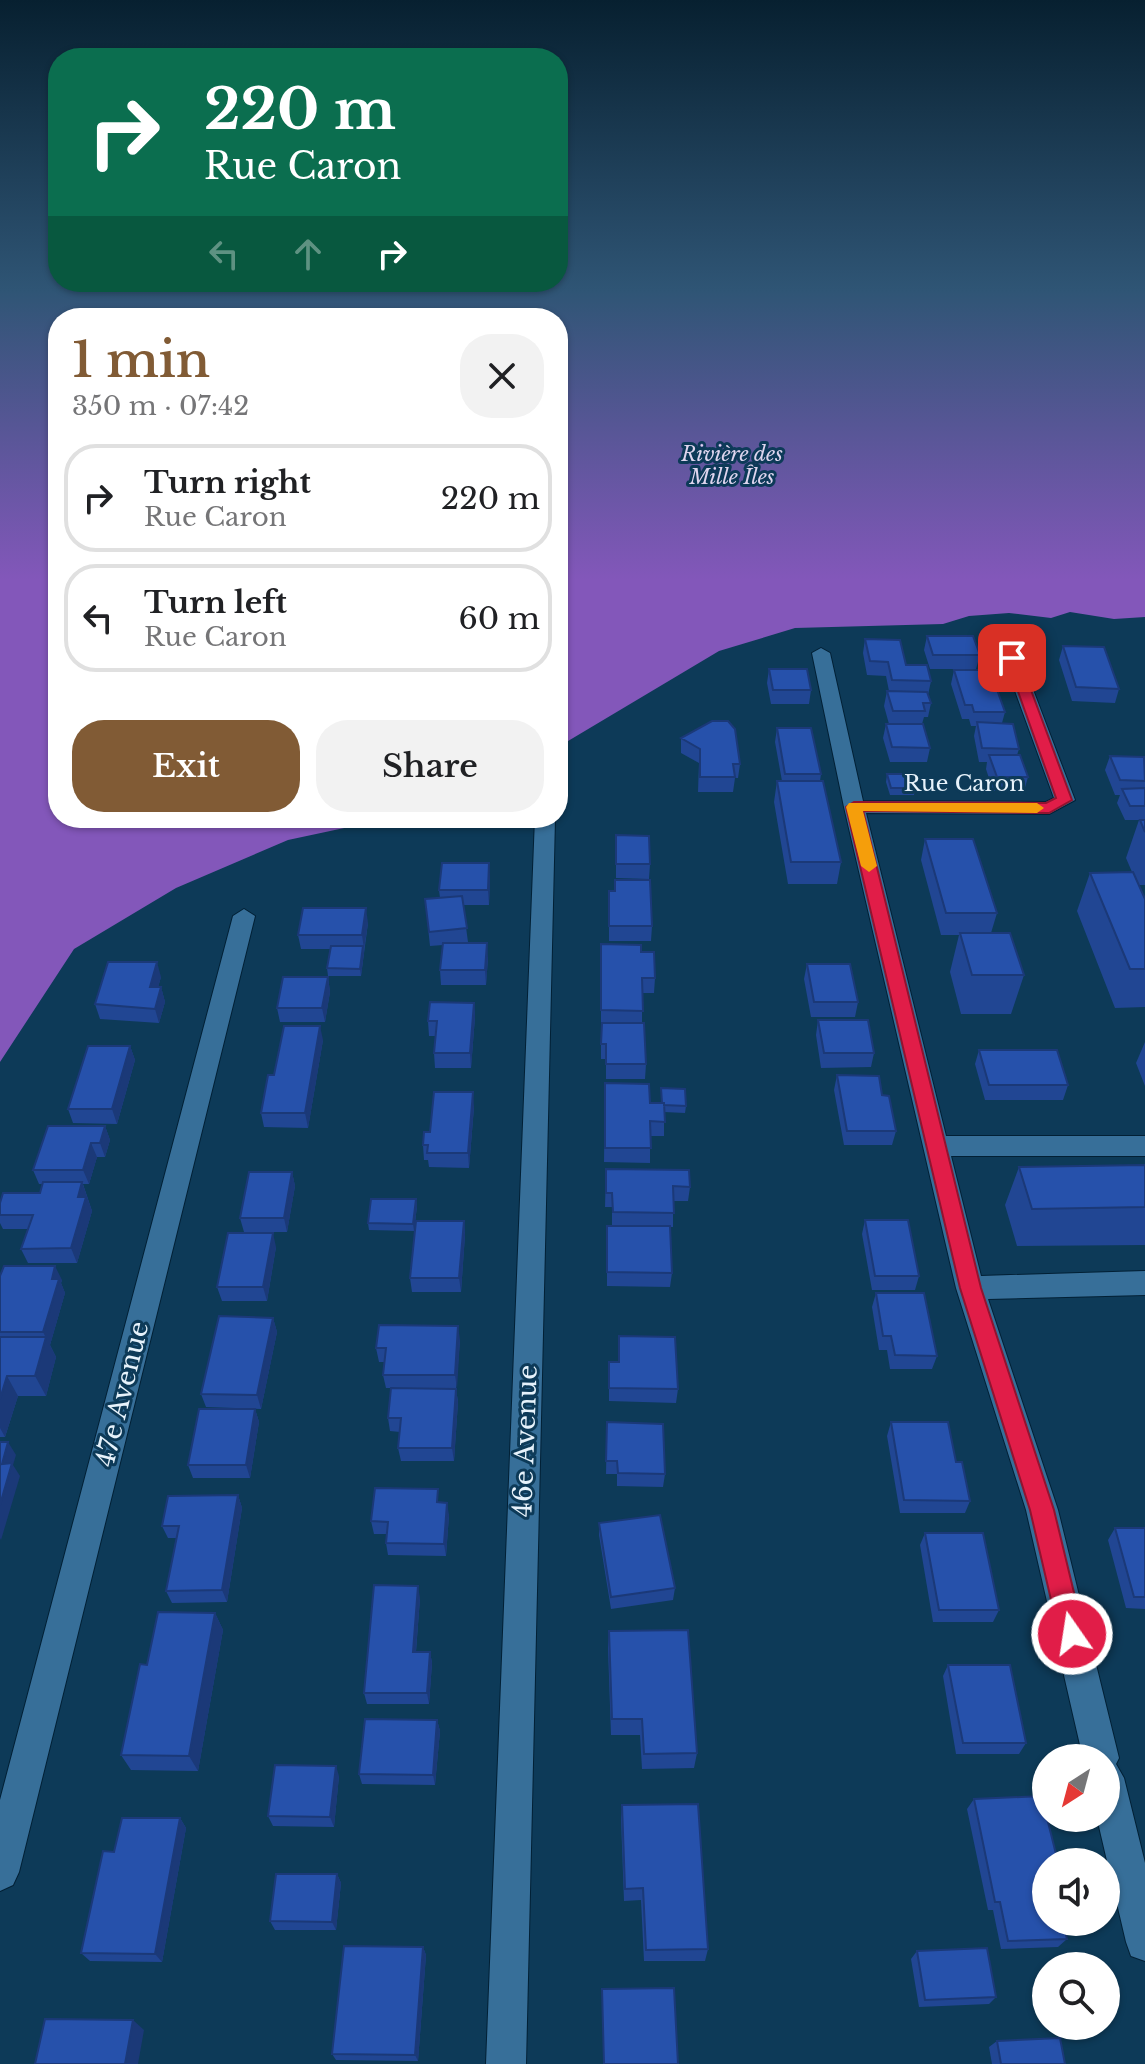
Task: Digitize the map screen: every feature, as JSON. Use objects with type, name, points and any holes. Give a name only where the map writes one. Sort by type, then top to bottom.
[{"type":"street","points":[[821,653],[854,807],[970,1288],[1042,1510],[1098,1744]]},
{"type":"street","name":"Rue Caron","points":[[854,807],[1049,808],[1065,800],[1012,658]]},
{"type":"street","name":"46e Avenue","points":[[506,2064],[545,828]]},
{"type":"street","name":"47e Avenue","points":[[0,1872],[244,916]]},
{"type":"street","points":[[936,1146],[1145,1146]]},
{"type":"street","points":[[970,1288],[1145,1283]]},
{"type":"street","points":[[1119,1832],[1145,1942]]},
{"type":"water","name":"Rivière des Mille Îles","points":[[0,387],[48,387],[48,828],[344,828],[288,840],[176,888],[74,949],[0,1062]]},
{"type":"water","name":"Rivière des Mille Îles","points":[[568,387],[1145,387],[1145,617],[1114,619],[1070,612],[1051,618],[1009,613],[969,616],[943,624],[795,628],[719,651],[568,741]]},
{"type":"building","points":[[927,636],[973,636],[980,655],[933,655]]},
{"type":"building","points":[[865,639],[900,640],[906,665],[927,665],[931,681],[892,680],[888,662],[870,661]]},
{"type":"building","points":[[1063,646],[1104,647],[1119,689],[1076,687]]},
{"type":"building","points":[[769,669],[807,669],[811,690],[773,690]]},
{"type":"building","points":[[954,670],[990,670],[1005,712],[974,712],[972,705],[965,705]]},
{"type":"building","points":[[887,691],[927,692],[931,703],[923,703],[925,711],[893,711]]},
{"type":"building","points":[[712,721],[728,721],[735,729],[740,764],[733,764],[735,777],[700,777],[700,749],[681,738]]},
{"type":"building","points":[[977,722],[1013,724],[1019,749],[982,748]]},
{"type":"building","points":[[886,724],[923,724],[930,748],[892,747]]},
{"type":"building","points":[[777,728],[811,728],[821,774],[785,774]]},
{"type":"building","points":[[989,755],[1020,755],[1028,777],[997,777]]},
{"type":"building","points":[[1110,756],[1144,757],[1145,781],[1120,780]]},
{"type":"building","points":[[887,774],[911,774],[915,788],[891,788]]},
{"type":"building","points":[[777,781],[823,781],[841,862],[791,862]]},
{"type":"building","points":[[1145,788],[1145,806],[1130,806],[1122,789]]},
{"type":"building","points":[[616,835],[649,836],[650,864],[616,864]]},
{"type":"building","points":[[925,839],[973,839],[997,913],[946,913]]},
{"type":"building","points":[[442,863],[489,863],[488,890],[439,890]]},
{"type":"building","points":[[1133,872],[1145,899],[1145,969],[1130,969],[1090,873]]},
{"type":"building","points":[[615,880],[650,880],[652,926],[609,926],[609,891],[615,891]]},
{"type":"building","points":[[462,896],[467,928],[429,932],[425,899]]},
{"type":"building","points":[[303,908],[366,908],[362,935],[298,935]]},
{"type":"building","points":[[960,933],[1010,933],[1024,975],[972,975]]},
{"type":"building","points":[[443,943],[487,943],[485,970],[440,970]]},
{"type":"building","points":[[601,944],[641,945],[641,952],[654,952],[655,978],[642,978],[643,1011],[601,1010]]},
{"type":"building","points":[[331,946],[363,946],[360,969],[327,968]]},
{"type":"building","points":[[108,962],[157,962],[150,987],[161,987],[155,1009],[95,1004]]},
{"type":"building","points":[[807,964],[850,964],[858,1002],[814,1002]]},
{"type":"building","points":[[283,977],[328,977],[322,1008],[277,1008]]},
{"type":"building","points":[[430,1002],[474,1003],[470,1053],[434,1053],[437,1021],[428,1021]]},
{"type":"building","points":[[818,1020],[868,1020],[874,1053],[824,1053]]},
{"type":"building","points":[[602,1023],[644,1023],[646,1064],[606,1064],[606,1044],[601,1044]]},
{"type":"building","points":[[284,1026],[320,1026],[305,1113],[261,1113],[268,1075],[274,1075]]},
{"type":"building","points":[[88,1046],[130,1046],[112,1109],[68,1109]]},
{"type":"building","points":[[979,1050],[1057,1050],[1068,1085],[989,1085]]},
{"type":"building","points":[[837,1075],[879,1076],[882,1095],[889,1096],[896,1131],[847,1131]]},
{"type":"building","points":[[605,1083],[649,1084],[650,1103],[664,1103],[665,1122],[650,1121],[651,1148],[605,1148]]},
{"type":"building","points":[[661,1088],[685,1089],[686,1106],[664,1105]]},
{"type":"building","points":[[434,1092],[473,1092],[468,1153],[427,1153],[428,1145],[423,1145],[424,1132],[430,1132]]},
{"type":"building","points":[[48,1126],[105,1126],[100,1143],[91,1143],[83,1170],[33,1170]]},
{"type":"building","points":[[1145,1165],[1145,1207],[1032,1209],[1019,1167]]},
{"type":"building","points":[[606,1169],[689,1170],[690,1187],[673,1186],[674,1213],[613,1212],[612,1193],[606,1193]]},
{"type":"building","points":[[249,1172],[292,1172],[284,1218],[240,1218]]},
{"type":"building","points":[[43,1182],[82,1182],[78,1197],[86,1197],[71,1248],[21,1249],[33,1215],[0,1215],[3,1193],[40,1193]]},
{"type":"building","points":[[371,1199],[416,1199],[413,1224],[368,1223]]},
{"type":"building","points":[[865,1220],[908,1220],[919,1276],[875,1276]]},
{"type":"building","points":[[416,1221],[464,1221],[459,1278],[410,1278]]},
{"type":"building","points":[[607,1226],[670,1226],[672,1273],[607,1272]]},
{"type":"building","points":[[228,1233],[273,1233],[263,1287],[217,1287]]},
{"type":"building","points":[[4,1266],[55,1266],[52,1279],[59,1279],[43,1332],[0,1332],[0,1276]]},
{"type":"building","points":[[876,1293],[924,1293],[937,1356],[895,1355],[891,1336],[883,1336]]},
{"type":"building","points":[[219,1316],[273,1318],[257,1395],[201,1394]]},
{"type":"building","points":[[379,1325],[458,1326],[455,1375],[383,1375],[386,1348],[376,1348]]},
{"type":"building","points":[[619,1336],[675,1337],[678,1389],[609,1388],[609,1362],[619,1362]]},
{"type":"building","points":[[0,1337],[46,1337],[35,1376],[7,1376],[0,1399]]},
{"type":"building","points":[[391,1388],[456,1389],[452,1448],[398,1448],[401,1418],[388,1418]]},
{"type":"building","points":[[199,1409],[255,1409],[246,1465],[188,1465]]},
{"type":"building","points":[[607,1422],[663,1424],[665,1474],[618,1473],[617,1461],[606,1461]]},
{"type":"building","points":[[891,1422],[948,1422],[956,1462],[962,1462],[970,1501],[904,1500]]},
{"type":"building","points":[[0,1442],[8,1442],[2,1464],[12,1463],[0,1505]]},
{"type":"building","points":[[375,1488],[438,1489],[437,1502],[447,1503],[444,1544],[386,1543],[388,1522],[371,1521]]},
{"type":"building","points":[[238,1495],[222,1590],[166,1591],[179,1526],[162,1526],[168,1496]]},
{"type":"building","points":[[660,1515],[675,1588],[611,1597],[599,1523]]},
{"type":"building","points":[[1115,1528],[1145,1528],[1145,1597],[1134,1597]]},
{"type":"building","points":[[925,1533],[983,1533],[999,1610],[939,1610]]},
{"type":"building","points":[[374,1585],[418,1586],[413,1652],[430,1652],[427,1693],[364,1693]]},
{"type":"building","points":[[158,1612],[215,1613],[189,1756],[121,1755],[140,1664],[147,1665]]},
{"type":"building","points":[[688,1630],[697,1753],[644,1754],[642,1719],[612,1719],[609,1631]]},
{"type":"building","points":[[948,1665],[1010,1665],[1026,1743],[963,1743]]},
{"type":"building","points":[[365,1719],[437,1720],[433,1775],[359,1774]]},
{"type":"building","points":[[275,1765],[336,1766],[330,1817],[268,1816]]},
{"type":"building","points":[[1032,1796],[1032,1832],[1050,1832],[1054,1848],[1032,1848],[1032,1936],[1066,1936],[1067,1939],[1008,1941],[1000,1902],[995,1902],[974,1799]]},
{"type":"building","points":[[698,1804],[708,1949],[646,1950],[643,1888],[625,1889],[622,1805]]},
{"type":"building","points":[[122,1818],[180,1818],[155,1954],[81,1953],[103,1851],[114,1852]]},
{"type":"building","points":[[276,1874],[337,1874],[332,1922],[270,1921]]},
{"type":"building","points":[[344,1946],[423,1947],[415,2055],[332,2054]]},
{"type":"building","points":[[987,1948],[996,1997],[925,2000],[917,1951]]},
{"type":"building","points":[[674,1988],[678,2064],[604,2064],[602,1989]]},
{"type":"building","points":[[45,2019],[133,2020],[125,2064],[35,2064]]},
{"type":"building","points":[[1060,2040],[1065,2064],[1001,2064],[997,2041]]},
{"type":"slow traffic","points":[[869,866],[854,807],[1037,808]]},
{"type":"route","points":[[1012,658],[1065,800],[1049,808],[854,807],[970,1288],[1042,1510],[1072,1634]]}]
